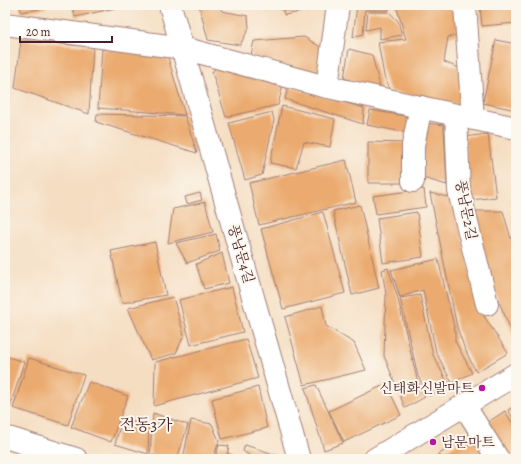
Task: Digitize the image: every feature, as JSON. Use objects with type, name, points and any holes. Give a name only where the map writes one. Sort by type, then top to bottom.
[{"type":"street","name":"풍남문4길","points":[[170,5],[299,459]]},
{"type":"street","points":[[327,87],[338,5]]},
{"type":"street","name":"풍남문2길","points":[[465,5],[464,117],[459,191],[487,304]]},
{"type":"street","points":[[5,24],[183,48],[327,87],[516,128]]},
{"type":"street","points":[[413,181],[412,145],[421,107]]},
{"type":"street","points":[[375,459],[516,374]]},
{"type":"street","points":[[464,405],[498,459]]},
{"type":"street","points":[[5,437],[76,459]]},
{"type":"building","points":[[5,5],[15,5],[15,6],[5,9]]},
{"type":"building","points":[[20,5],[46,5],[46,8],[21,12]]},
{"type":"building","points":[[72,5],[124,5],[124,6],[75,17]]},
{"type":"building","points":[[199,5],[218,5],[222,11],[248,16],[249,28],[240,45],[208,40]]},
{"type":"building","points":[[282,5],[333,5],[333,6],[284,15]]},
{"type":"building","points":[[357,5],[389,5],[389,10],[365,10],[363,34],[353,37]]},
{"type":"building","points":[[396,5],[458,5],[460,34],[448,37],[444,62],[464,70],[465,106],[390,91],[384,76],[378,42],[406,39]]},
{"type":"building","points":[[480,5],[516,5],[516,23],[482,26]]},
{"type":"building","points":[[368,12],[389,12],[398,21],[402,35],[380,39],[380,27],[366,30]]},
{"type":"building","points":[[304,37],[324,49],[318,77],[251,55],[254,41]]},
{"type":"building","points":[[21,40],[93,47],[89,114],[15,88]]},
{"type":"building","points":[[496,40],[516,44],[516,110],[483,103]]},
{"type":"building","points":[[102,49],[167,54],[185,115],[98,108]]},
{"type":"building","points":[[349,49],[372,55],[381,91],[344,78]]},
{"type":"building","points":[[220,63],[283,85],[278,105],[226,117],[212,72]]},
{"type":"building","points":[[5,84],[9,84],[7,137],[5,137]]},
{"type":"building","points":[[288,87],[364,108],[363,124],[285,99]]},
{"type":"building","points":[[282,106],[335,119],[330,147],[304,142],[296,168],[270,163]]},
{"type":"building","points":[[370,110],[410,117],[408,133],[367,125]]},
{"type":"building","points":[[272,112],[274,120],[262,175],[245,180],[229,123]]},
{"type":"building","points":[[97,114],[185,116],[197,153],[96,122]]},
{"type":"building","points":[[424,123],[444,125],[447,185],[423,178]]},
{"type":"building","points":[[488,134],[496,197],[471,200],[464,137]]},
{"type":"building","points":[[368,142],[406,143],[406,183],[368,183]]},
{"type":"building","points":[[346,160],[356,202],[259,225],[249,183]]},
{"type":"building","points":[[424,189],[426,207],[376,214],[373,196]]},
{"type":"building","points":[[200,193],[202,200],[187,204],[185,197]]},
{"type":"building","points":[[430,193],[452,198],[480,310],[508,353],[476,372],[464,347],[457,327]]},
{"type":"building","points":[[205,202],[213,232],[168,243],[173,209]]},
{"type":"building","points":[[360,205],[379,288],[352,295],[333,211]]},
{"type":"building","points":[[471,211],[503,211],[516,256],[516,342],[485,269]]},
{"type":"building","points":[[323,212],[345,293],[283,309],[261,229]]},
{"type":"building","points":[[417,212],[423,257],[383,263],[377,218]]},
{"type":"building","points":[[216,234],[220,251],[187,263],[176,243]]},
{"type":"building","points":[[155,242],[166,295],[122,303],[111,251]]},
{"type":"building","points":[[222,253],[229,283],[204,289],[196,264]]},
{"type":"building","points":[[438,259],[455,331],[455,341],[472,373],[452,383],[436,352],[423,290],[400,297],[391,270]]},
{"type":"building","points":[[388,268],[397,295],[417,379],[425,397],[405,408],[384,356],[386,294],[382,270]]},
{"type":"building","points":[[232,287],[243,332],[191,345],[179,300]]},
{"type":"building","points":[[420,295],[433,355],[449,386],[429,396],[418,376],[400,298]]},
{"type":"building","points":[[173,297],[184,335],[176,353],[151,360],[128,308]]},
{"type":"building","points":[[322,306],[326,326],[354,343],[366,370],[304,385],[285,317]]},
{"type":"building","points":[[246,339],[258,378],[154,406],[155,362]]},
{"type":"building","points":[[5,356],[24,362],[10,407],[5,405]]},
{"type":"building","points":[[29,358],[84,375],[68,425],[13,408]]},
{"type":"building","points":[[89,382],[128,396],[111,442],[71,427]]},
{"type":"building","points":[[386,384],[401,415],[344,442],[329,411]]},
{"type":"building","points":[[316,385],[343,443],[324,450],[305,388]]},
{"type":"building","points":[[258,387],[267,428],[222,439],[212,399]]},
{"type":"building","points":[[516,405],[516,423],[508,410]]},
{"type":"building","points":[[505,411],[516,429],[516,459],[442,459],[439,454],[460,442]]},
{"type":"building","points":[[153,413],[188,425],[177,459],[166,459],[150,454]]},
{"type":"building","points":[[122,419],[149,426],[148,454],[115,444]]},
{"type":"building","points":[[191,420],[212,424],[219,441],[213,459],[183,459]]},
{"type":"building","points":[[219,445],[229,446],[226,459],[215,459]]},
{"type":"building","points":[[245,445],[277,455],[278,459],[255,459],[243,451]]},
{"type":"building","points":[[228,453],[243,459],[227,459]]},
{"type":"building","points":[[438,455],[440,459],[430,459]]},
{"type":"place","name":"신태화신발마트","points":[[482,388]]},
{"type":"place","name":"남문마트","points":[[433,442]]},
{"type":"district","name":"전동3가","points":[[146,425]]}]
